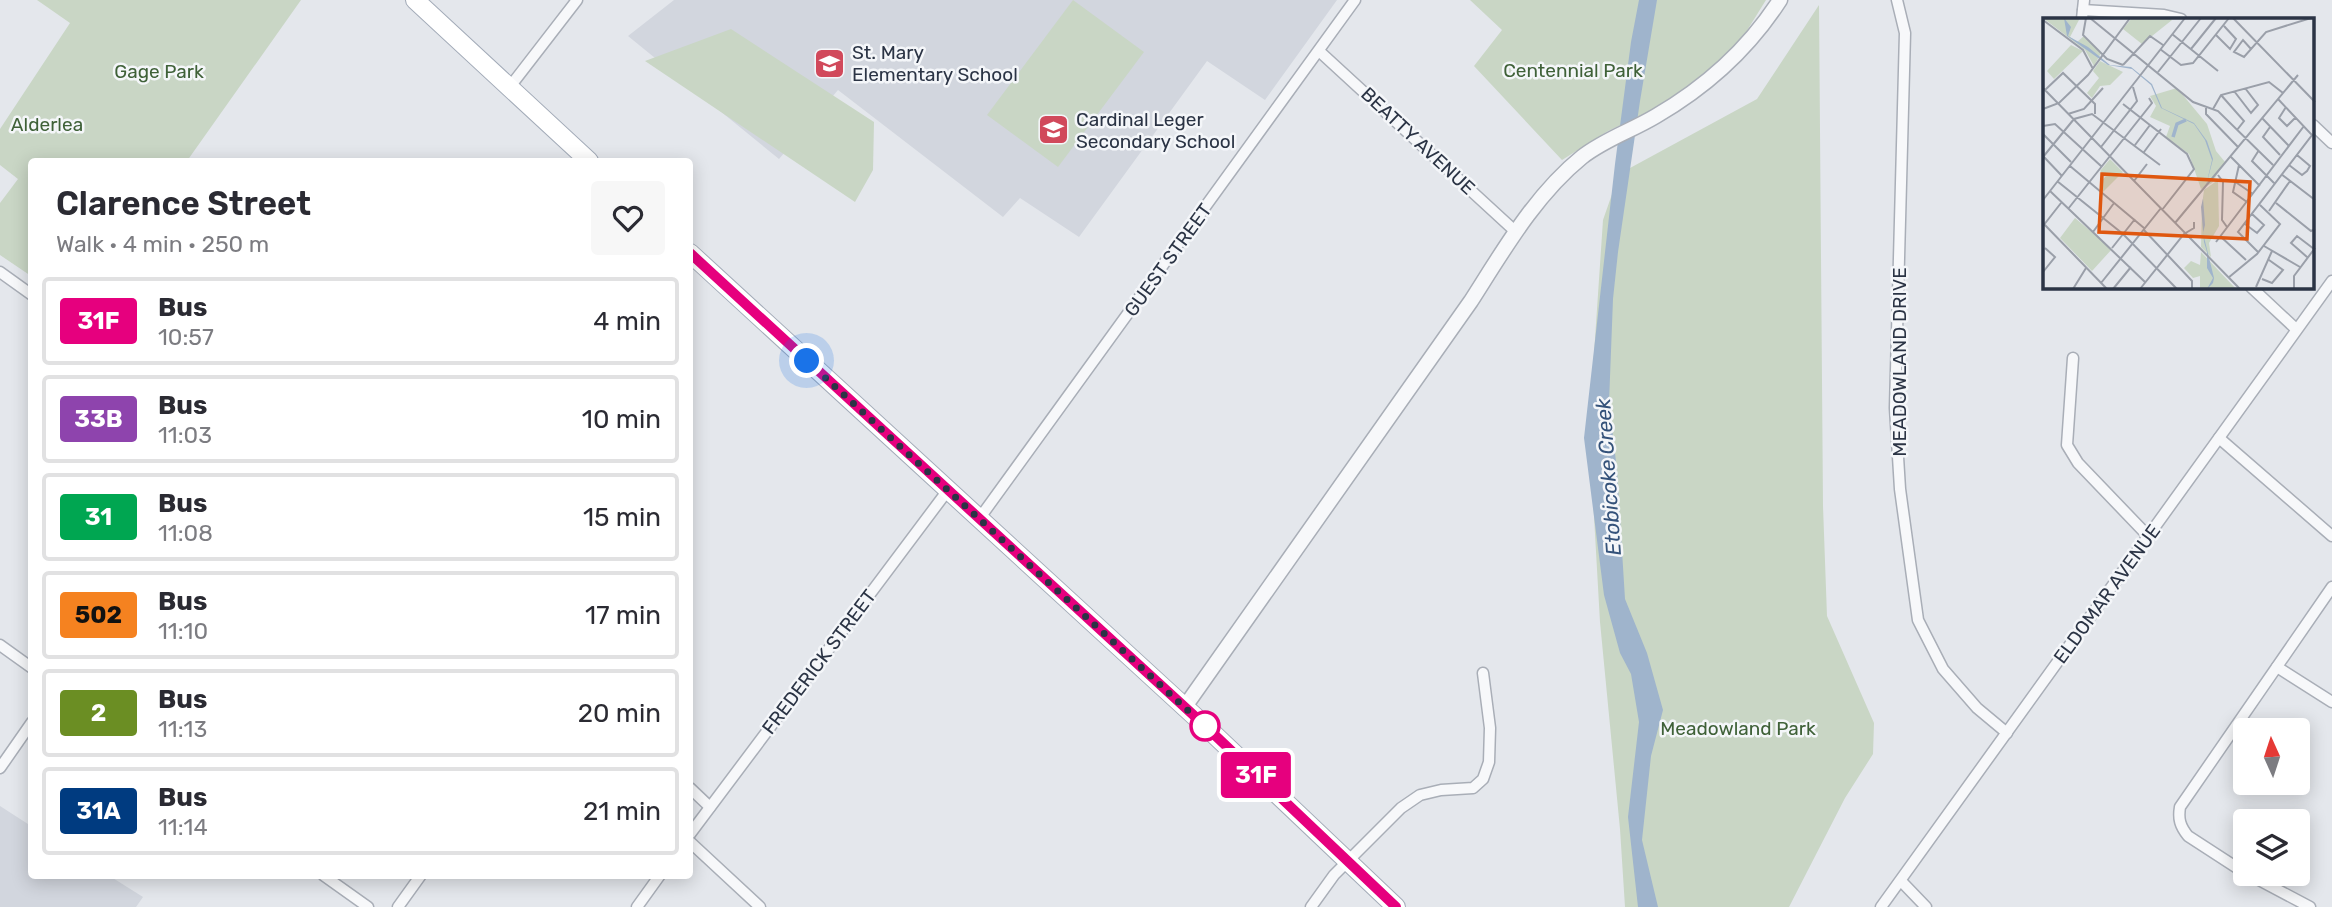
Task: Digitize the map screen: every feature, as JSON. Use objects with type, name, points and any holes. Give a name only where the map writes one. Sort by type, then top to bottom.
[{"type":"main road","points":[[415,0],[586,158]]},
{"type":"main road","points":[[693,256],[1396,907]]},
{"type":"street","points":[[509,88],[576,0]]},
{"type":"street","name":"GUEST STREET","points":[[979,519],[1355,0]]},
{"type":"street","points":[[1184,708],[1471,301],[1516,232],[1557,181],[1579,159],[1602,142],[1656,117],[1704,85],[1748,44],[1780,0]]},
{"type":"street","name":"MEADOWLAND DRIVE","points":[[1897,0],[1905,33],[1895,408],[1900,489],[1918,620],[1943,669],[1976,708],[2007,733]]},
{"type":"street","points":[[2083,10],[2177,18]]},
{"type":"street","name":"BEATTY AVENUE","points":[[1320,51],[1516,232]]},
{"type":"street","points":[[2314,126],[2332,142]]},
{"type":"street","points":[[0,272],[28,292]]},
{"type":"street","name":"ELDOMAR AVENUE","points":[[1881,907],[2332,281]]},
{"type":"street","points":[[2253,289],[2296,329]]},
{"type":"street","points":[[2073,358],[2067,444],[2078,463],[2149,537]]},
{"type":"street","points":[[2219,438],[2332,536]]},
{"type":"street","name":"FREDERICK STREET","points":[[693,830],[948,490]]},
{"type":"street","points":[[2233,865],[2188,836],[2181,828],[2180,807],[2332,587]]},
{"type":"street","points":[[0,645],[28,665]]},
{"type":"street","points":[[2277,667],[2332,702]]},
{"type":"street","points":[[1311,907],[1334,875],[1401,808],[1420,794],[1473,788],[1483,779],[1489,762],[1489,728],[1483,673]]},
{"type":"street","points":[[0,768],[28,728]]},
{"type":"street","points":[[693,791],[710,807]]},
{"type":"street","points":[[693,845],[760,907]]},
{"type":"street","points":[[329,879],[368,907]]},
{"type":"street","points":[[398,907],[418,879]]},
{"type":"street","points":[[637,907],[657,879]]},
{"type":"street","points":[[1901,881],[1926,907]]},
{"type":"street","points":[[2270,886],[2310,907]]},
{"type":"shaded area","points":[[674,0],[1337,0],[1265,100],[1207,61],[1079,237],[1020,198],[1003,217],[838,90],[779,159],[628,36]]},
{"type":"shaded area","points":[[0,806],[28,824],[28,879],[114,879],[143,897],[136,907],[0,907]]},
{"type":"green space","name":"Gage Park","points":[[37,0],[301,0],[189,158],[28,158],[28,274],[0,255],[0,203],[18,179],[0,165],[0,129],[70,23]]},
{"type":"green space","points":[[1073,0],[1144,52],[1058,167],[987,115]]},
{"type":"green space","name":"Centennial Park","points":[[1470,0],[1766,0],[1733,53],[1678,98],[1608,131],[1562,160],[1474,66],[1502,30]]},
{"type":"green space","name":"Meadowland Park","points":[[1819,5],[1823,506],[1827,616],[1874,723],[1873,754],[1845,798],[1789,907],[1625,907],[1600,622],[1589,428],[1603,220],[1619,174],[1757,99]]},
{"type":"green space","points":[[731,29],[874,122],[873,170],[855,202],[645,61]]},
{"type":"water","name":"Etobicoke Creek","points":[[1639,0],[1657,0],[1618,252],[1613,299],[1609,403],[1617,470],[1625,599],[1647,653],[1663,710],[1651,756],[1642,840],[1658,907],[1638,907],[1628,817],[1639,722],[1631,674],[1620,653],[1604,595],[1584,438],[1615,164]]},
{"type":"bus line","name":"31F","points":[[693,256],[1201,722],[1396,907]]},
{"type":"place","name":"St. Mary Elementary School","points":[[829,63]]},
{"type":"place","name":"Cardinal Leger Secondary School","points":[[1053,130]]},
{"type":"route","points":[[807,361],[1205,726]]},
{"type":"park label","name":"Alderlea","points":[[47,124]]}]
